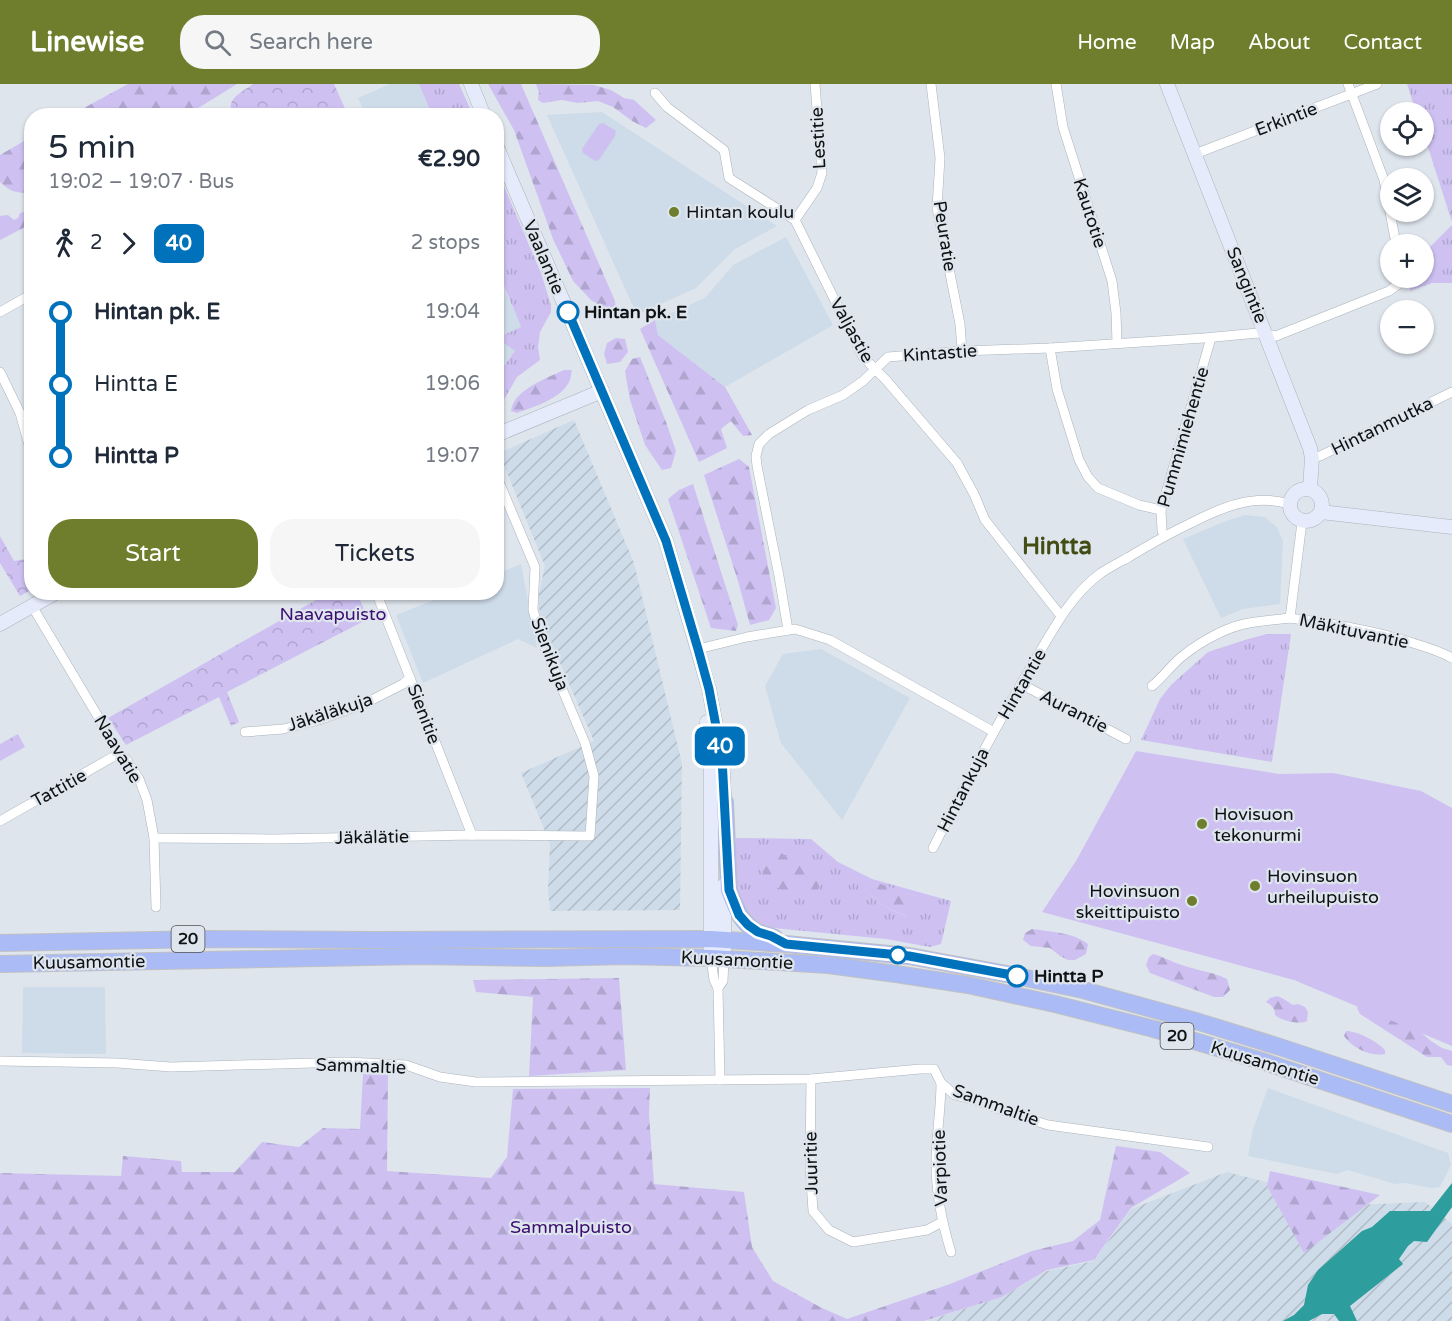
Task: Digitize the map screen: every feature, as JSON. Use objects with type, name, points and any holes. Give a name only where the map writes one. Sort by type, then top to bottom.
[{"type":"highway","points":[[725,802],[729,890],[736,909],[748,925],[758,932],[786,944]]},
{"type":"highway","name":"Kuusamontie","points":[[0,943],[205,939],[718,939],[909,956],[1083,990],[1281,1047],[1452,1104]]},
{"type":"highway","name":"Kuusamontie","points":[[0,964],[420,956],[546,958],[623,956],[717,958],[828,966],[968,985],[1154,1029],[1265,1062],[1452,1124]]},
{"type":"street","points":[[471,84],[481,108]]},
{"type":"street","name":"Lestitie","points":[[795,220],[817,188],[822,173],[815,84]]},
{"type":"street","name":"Peuratie","points":[[931,84],[940,158],[937,208],[960,324],[962,351]]},
{"type":"street","name":"Kautotie","points":[[1056,84],[1063,127],[1112,281],[1117,343]]},
{"type":"street","name":"Sangintie","points":[[1167,84],[1310,448],[1312,458],[1310,489]]},
{"type":"street","points":[[1348,84],[1384,180],[1394,234]]},
{"type":"street","name":"Erkintie","points":[[1195,154],[1377,84]]},
{"type":"street","points":[[654,93],[667,107],[724,150],[729,178],[795,220]]},
{"type":"street","name":"Vaalantie","points":[[504,164],[666,541],[709,689],[722,758],[725,802],[717,958]]},
{"type":"street","name":"Valjastie","points":[[795,220],[863,357],[886,380],[957,463],[985,520],[1061,616]]},
{"type":"street","name":"Kintastie","points":[[788,630],[757,466],[756,456],[759,444],[769,434],[799,416],[843,395],[863,381],[888,357],[1211,338],[1258,333],[1276,336],[1393,288]]},
{"type":"street","points":[[0,312],[24,298]]},
{"type":"street","name":"Pummimiehentie","points":[[1165,536],[1162,531],[1161,510],[1211,338]]},
{"type":"street","points":[[1050,348],[1057,389],[1079,460],[1088,477],[1098,488],[1139,505],[1161,510]]},
{"type":"street","points":[[0,372],[20,413],[24,427]]},
{"type":"street","points":[[504,432],[602,391]]},
{"type":"street","name":"Hintanmutka","points":[[1312,458],[1452,392]]},
{"type":"street","points":[[1310,489],[1320,498],[1321,512],[1313,520],[1302,522],[1292,515],[1289,504],[1296,492],[1310,489]]},
{"type":"street","name":"Sienikuja","points":[[504,494],[535,567],[533,610],[542,641],[585,744],[594,776],[590,836]]},
{"type":"street","name":"Hintantie","points":[[698,649],[747,637],[795,629],[830,640],[994,732],[1061,616],[1079,594],[1101,573],[1220,508],[1248,501],[1289,504]]},
{"type":"street","points":[[1321,512],[1452,527]]},
{"type":"street","name":"Mäkituvantie","points":[[1290,618],[1302,522]]},
{"type":"street","points":[[0,624],[43,600]]},
{"type":"street","name":"Sienitie","points":[[379,600],[472,835]]},
{"type":"street","name":"Naavatie","points":[[33,606],[118,754],[126,759],[139,778],[147,800],[154,838],[156,907]]},
{"type":"street","name":"Mäkituvantie","points":[[1152,686],[1178,660],[1199,644],[1216,635],[1245,624],[1290,618],[1393,636],[1452,658]]},
{"type":"street","name":"Vaalantie","points":[[704,672],[703,694],[711,766],[718,939]]},
{"type":"street","name":"Jäkäläkuja","points":[[246,732],[283,729],[320,720],[364,704],[410,678]]},
{"type":"street","name":"Aurantie","points":[[1021,684],[1126,739]]},
{"type":"street","name":"Hintankuja","points":[[933,848],[994,732]]},
{"type":"street","name":"Tattitie","points":[[0,821],[118,754]]},
{"type":"street","name":"Jäkälätie","points":[[154,838],[590,836]]},
{"type":"street","points":[[717,958],[714,980],[718,988],[720,1080]]},
{"type":"street","name":"Sammaltie","points":[[0,1061],[117,1063],[171,1067],[348,1062],[406,1065],[440,1077],[476,1082],[811,1080],[934,1069],[941,1083],[955,1095],[1048,1125],[1208,1148]]},
{"type":"street","name":"Juuritie","points":[[811,1080],[810,1166],[813,1211],[830,1230],[853,1242],[927,1230],[942,1222]]},
{"type":"street","name":"Varpiotie","points":[[941,1083],[936,1165],[937,1189],[942,1222],[951,1252]]},
{"type":"shaded area","points":[[390,84],[419,84],[429,108],[363,108],[358,98]]},
{"type":"shaded area","name":"Hintan koulu","points":[[602,112],[777,226],[735,249],[696,288],[637,315],[547,115]]},
{"type":"shaded area","points":[[786,237],[833,325],[725,387],[658,335],[655,320],[705,298],[733,265]]},
{"type":"shaded area","points":[[504,288],[521,327],[504,335]]},
{"type":"shaded area","points":[[504,343],[515,351],[504,366]]},
{"type":"shaded area","points":[[574,420],[634,563],[682,764],[680,910],[550,911],[548,890],[550,843],[521,773],[594,741],[542,622],[539,593],[545,566],[504,465],[504,451]]},
{"type":"shaded area","points":[[1245,515],[1265,517],[1277,527],[1283,541],[1280,604],[1243,609],[1221,618],[1183,539]]},
{"type":"shaded area","points":[[521,564],[537,648],[518,639],[423,683],[396,615],[434,600],[504,600],[504,571]]},
{"type":"shaded area","points":[[821,649],[910,698],[842,820],[781,743],[765,686],[783,654]]},
{"type":"shaded area","points":[[23,987],[105,987],[106,1054],[22,1053]]},
{"type":"shaded area","points":[[1268,1088],[1448,1153],[1451,1165],[1440,1187],[1431,1188],[1406,1183],[1395,1184],[1348,1170],[1337,1174],[1248,1156],[1253,1129]]},
{"type":"shaded area","points":[[1227,1172],[1356,1205],[1425,1202],[1452,1224],[1452,1321],[926,1321],[1002,1297],[1047,1271],[1094,1261],[1131,1209]]},
{"type":"green space","points":[[128,84],[237,84],[198,108],[84,108]]},
{"type":"green space","points":[[253,84],[334,84],[345,108],[231,108],[233,100]]},
{"type":"green space","points":[[419,84],[459,84],[470,108],[429,108]]},
{"type":"green space","points":[[488,84],[521,84],[615,301],[616,310],[609,311],[591,300],[573,281],[553,239],[514,130],[504,108],[502,108]]},
{"type":"green space","points":[[536,84],[594,85],[611,90],[624,98],[634,100],[656,120],[646,128],[613,107],[598,101],[578,103],[562,100],[543,103],[538,100],[539,92]]},
{"type":"green space","points":[[1407,84],[1452,84],[1452,222],[1431,156],[1434,156],[1434,102],[1413,102]]},
{"type":"green space","points":[[603,123],[616,131],[615,136],[599,160],[595,161],[583,153],[582,149],[599,124]]},
{"type":"green space","points":[[24,141],[24,193],[14,192],[0,182],[0,155]]},
{"type":"green space","points":[[504,186],[541,273],[551,312],[540,332],[538,347],[540,360],[517,377],[504,400],[504,366],[515,351],[504,343],[504,335],[521,327],[504,286]]},
{"type":"green space","points":[[24,212],[24,228],[0,240],[0,216],[8,215],[14,220]]},
{"type":"green space","points":[[1452,225],[1452,283],[1434,283],[1434,243]]},
{"type":"green space","points":[[655,320],[658,335],[725,387],[752,435],[743,436],[731,421],[721,429],[727,448],[699,462],[640,329]]},
{"type":"green space","points":[[616,338],[625,339],[628,352],[620,362],[607,364],[604,354],[607,343]]},
{"type":"green space","points":[[640,357],[676,451],[671,468],[662,470],[645,445],[630,400],[625,371],[632,359]]},
{"type":"green space","points":[[564,370],[572,370],[570,380],[555,397],[517,413],[511,411],[513,404],[524,391]]},
{"type":"green space","points":[[739,459],[749,467],[776,608],[769,620],[750,625],[704,475]]},
{"type":"green space","points":[[693,484],[738,625],[736,631],[711,628],[668,499],[679,490]]},
{"type":"green space","points":[[0,536],[14,561],[24,559],[24,594],[20,596],[0,563]]},
{"type":"green space","name":"Naavapuisto","points":[[316,600],[360,600],[368,619],[227,692],[239,722],[231,726],[219,697],[126,745],[108,718]]},
{"type":"green space","points":[[1267,634],[1291,634],[1272,762],[1141,740],[1160,699],[1171,685],[1208,652]]},
{"type":"green space","points":[[18,734],[25,747],[0,761],[0,744]]},
{"type":"green space","name":"Hovinsuon urheilupuisto","points":[[1136,751],[1279,774],[1333,773],[1421,791],[1452,808],[1452,1046],[1294,980],[1042,912],[1076,861]]},
{"type":"green space","points":[[736,838],[811,839],[838,862],[872,879],[951,901],[941,944],[930,947],[886,939],[763,927],[749,918],[735,892]],"holes":[[[888,888],[916,896],[906,916],[886,907],[870,894]]]},
{"type":"green space","points":[[770,852],[783,854],[798,865],[817,867],[822,878],[819,888],[812,896],[784,891],[767,879],[763,873],[761,858]]},
{"type":"green space","points":[[861,880],[869,880],[916,896],[913,908],[907,916],[896,912],[870,894],[859,890],[858,884]]},
{"type":"green space","points":[[1032,929],[1062,933],[1082,940],[1088,944],[1086,954],[1075,960],[1068,960],[1050,948],[1031,946],[1023,940],[1025,933]]},
{"type":"green space","points":[[1153,954],[1227,979],[1230,990],[1223,997],[1214,997],[1150,973],[1146,965]]},
{"type":"green space","points":[[619,978],[626,1070],[529,1076],[533,997],[476,992],[473,980]]},
{"type":"green space","points":[[1277,996],[1293,1005],[1298,1004],[1305,1007],[1308,1012],[1307,1021],[1291,1022],[1275,1015],[1273,1007],[1266,1002]]},
{"type":"green space","points":[[1359,1004],[1406,1020],[1431,1041],[1452,1051],[1452,1066],[1447,1065],[1441,1057],[1427,1057],[1360,1014],[1357,1008]]},
{"type":"green space","points":[[1346,1031],[1372,1040],[1385,1050],[1385,1054],[1368,1053],[1357,1048],[1344,1036]]},
{"type":"green space","name":"Sammalpuisto","points":[[363,1074],[388,1075],[387,1171],[491,1178],[507,1157],[513,1089],[650,1088],[649,1115],[654,1184],[744,1192],[752,1247],[773,1281],[847,1319],[950,1284],[1032,1251],[1073,1241],[1100,1220],[1116,1146],[1160,1152],[1190,1173],[1131,1208],[1094,1260],[1047,1270],[1002,1297],[924,1321],[0,1321],[0,1173],[121,1176],[123,1156],[181,1161],[182,1172],[235,1172],[262,1142],[299,1147],[323,1128],[360,1129]]},
{"type":"green space","points":[[1270,1171],[1380,1195],[1304,1253],[1267,1186]]},
{"type":"water","points":[[1452,1183],[1452,1207],[1427,1242],[1414,1241],[1399,1259],[1403,1264],[1350,1306],[1357,1321],[1339,1321],[1334,1314],[1322,1314],[1309,1321],[1283,1321],[1294,1315],[1304,1305],[1308,1285],[1318,1270],[1362,1231],[1372,1227],[1390,1211],[1430,1211]]},
{"type":"bus line","name":"40","points":[[568,312],[666,541],[698,649],[709,689],[722,758],[729,890],[739,915],[758,932],[786,944],[909,956],[1017,976]]},
{"type":"place","name":"Hintan koulu","points":[[674,212]]},
{"type":"place","name":"Hintan pk. E","points":[[568,312]]},
{"type":"place","name":"Hovisuon tekonurmi","points":[[1202,824]]},
{"type":"place","name":"Hovinsuon urheilupuisto","points":[[1255,886]]},
{"type":"place","name":"Hovinsuon skeittipuisto","points":[[1192,901]]},
{"type":"place","name":"Hintta P","points":[[1017,976]]},
{"type":"district","name":"Hintta","points":[[1057,546]]}]
